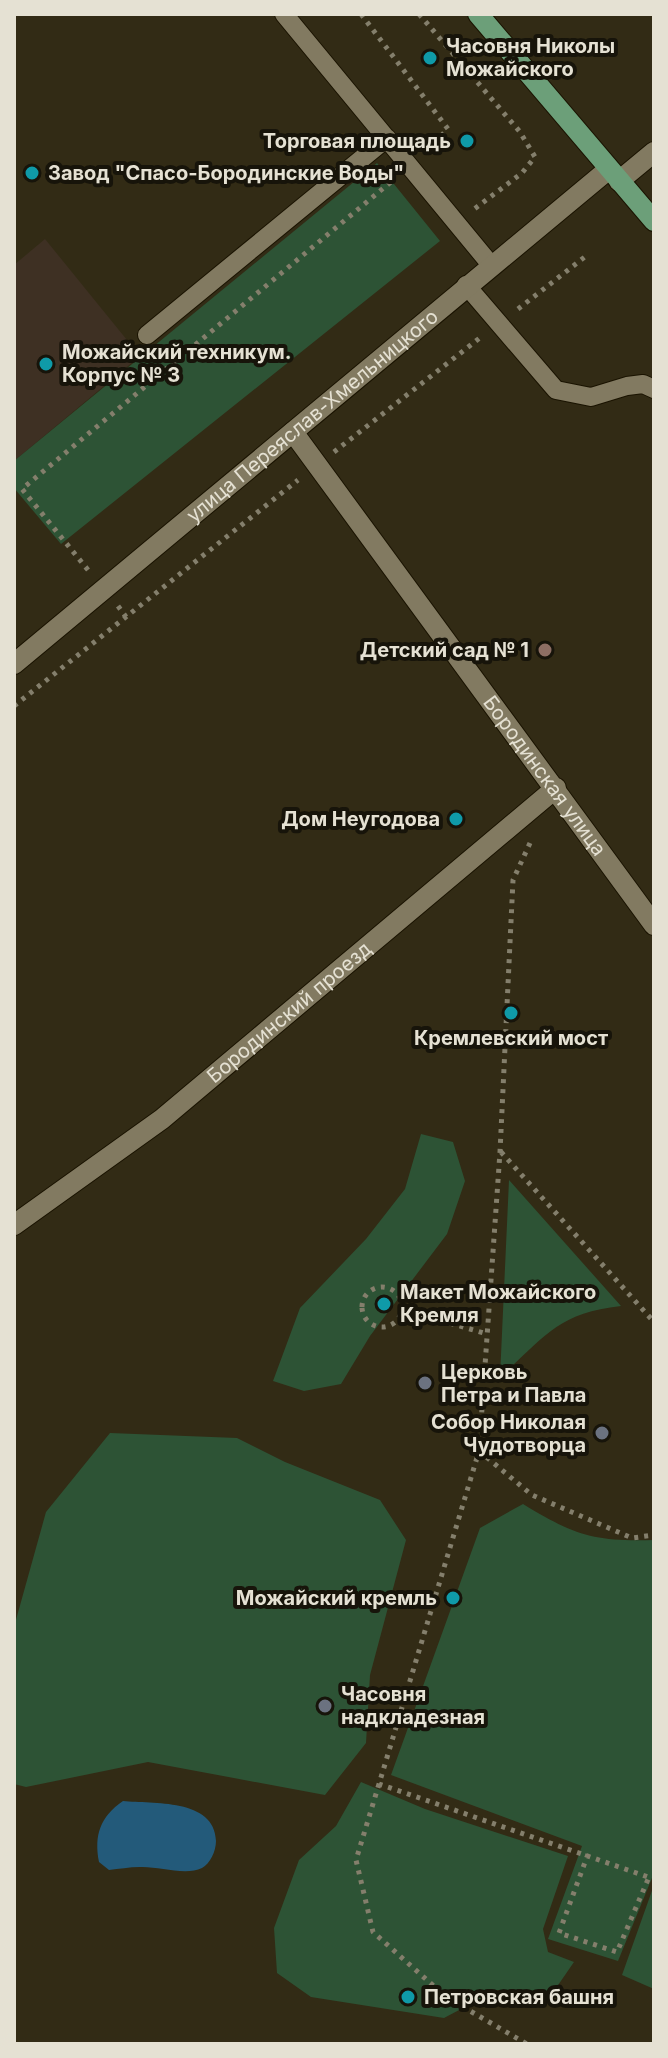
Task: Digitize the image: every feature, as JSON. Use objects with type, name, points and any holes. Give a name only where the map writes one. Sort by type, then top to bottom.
[{"type":"main road","points":[[478,14],[654,221]]},
{"type":"street","name":"улица Переяслав-Хмельницкого","points":[[14,664],[491,265],[614,175],[654,152]]},
{"type":"street","name":"Бородинская улица","points":[[293,432],[654,925]]},
{"type":"street","name":"Бородинский проезд","points":[[14,1225],[162,1119],[556,788]]},
{"type":"lane","points":[[284,14],[491,265]]},
{"type":"lane","points":[[147,335],[387,138]]},
{"type":"lane","points":[[466,285],[556,390],[591,397],[627,386],[643,384],[654,389]]},
{"type":"path","points":[[68,546],[22,489],[410,166],[448,129],[361,14]]},
{"type":"path","points":[[419,14],[520,132],[535,157],[522,173],[466,213]]},
{"type":"path","points":[[527,2044],[446,1997],[373,1932],[356,1860],[479,1451],[500,1152],[513,880],[531,841]]},
{"type":"path","points":[[500,1152],[654,1322]]},
{"type":"path","points":[[402,1309],[397,1320],[379,1327],[368,1321],[362,1302],[369,1291],[382,1287],[394,1291],[402,1309],[487,1334]]},
{"type":"path","points":[[479,1451],[532,1495],[632,1538],[654,1535]]},
{"type":"path","points":[[379,1784],[588,1854],[652,1878],[617,1952],[559,1933],[588,1854]]},
{"type":"shaded area","points":[[45,239],[140,356],[14,461],[14,265]]},
{"type":"green space","points":[[377,163],[440,241],[61,544],[14,488],[14,461]]},
{"type":"green space","points":[[421,1134],[453,1142],[465,1181],[447,1234],[370,1336],[341,1384],[304,1391],[273,1381],[300,1308],[366,1239],[405,1189]]},
{"type":"green space","points":[[509,1180],[621,1306],[599,1309],[566,1321],[541,1339],[500,1377]]},
{"type":"green space","points":[[110,1433],[237,1438],[285,1462],[380,1500],[406,1540],[370,1675],[366,1743],[325,1795],[148,1762],[26,1787],[14,1784],[14,1627],[46,1512]]},
{"type":"green space","points":[[523,1504],[571,1530],[585,1534],[615,1540],[654,1540],[654,1873],[618,1961],[548,1939],[582,1846],[391,1775],[480,1528]]},
{"type":"green space","points":[[361,1782],[425,1809],[568,1856],[543,1929],[548,1952],[574,1962],[554,1991],[497,1990],[444,2018],[311,1997],[277,1973],[274,1928],[299,1860],[336,1826]]},
{"type":"green space","points":[[654,1885],[654,1989],[622,1975]]},
{"type":"water","points":[[123,1801],[180,1806],[205,1817],[213,1827],[216,1841],[210,1860],[202,1868],[188,1871],[147,1867],[109,1870],[99,1862],[98,1835],[109,1813]]},
{"type":"place","name":"Часовня Николы Можайского","points":[[430,58]]},
{"type":"place","name":"Торговая площадь","points":[[467,141]]},
{"type":"place","name":"Завод \"Спасо-Бородинские Воды\"","points":[[32,173]]},
{"type":"place","name":"Можайский техникум. Корпус № 3","points":[[46,364]]},
{"type":"place","name":"Детский сад № 1","points":[[545,650]]},
{"type":"place","name":"Дом Неугодова","points":[[456,819]]},
{"type":"place","name":"Кремлевский мост","points":[[511,1013]]},
{"type":"place","name":"Макет Можайского Кремля","points":[[384,1304]]},
{"type":"place","name":"Церковь Петра и Павла","points":[[425,1383]]},
{"type":"place","name":"Собор Николая Чудотворца","points":[[602,1433]]},
{"type":"place","name":"Можайский кремль","points":[[453,1598]]},
{"type":"place","name":"Часовня надкладезная","points":[[325,1706]]},
{"type":"place","name":"Петровская башня","points":[[408,1997]]}]
